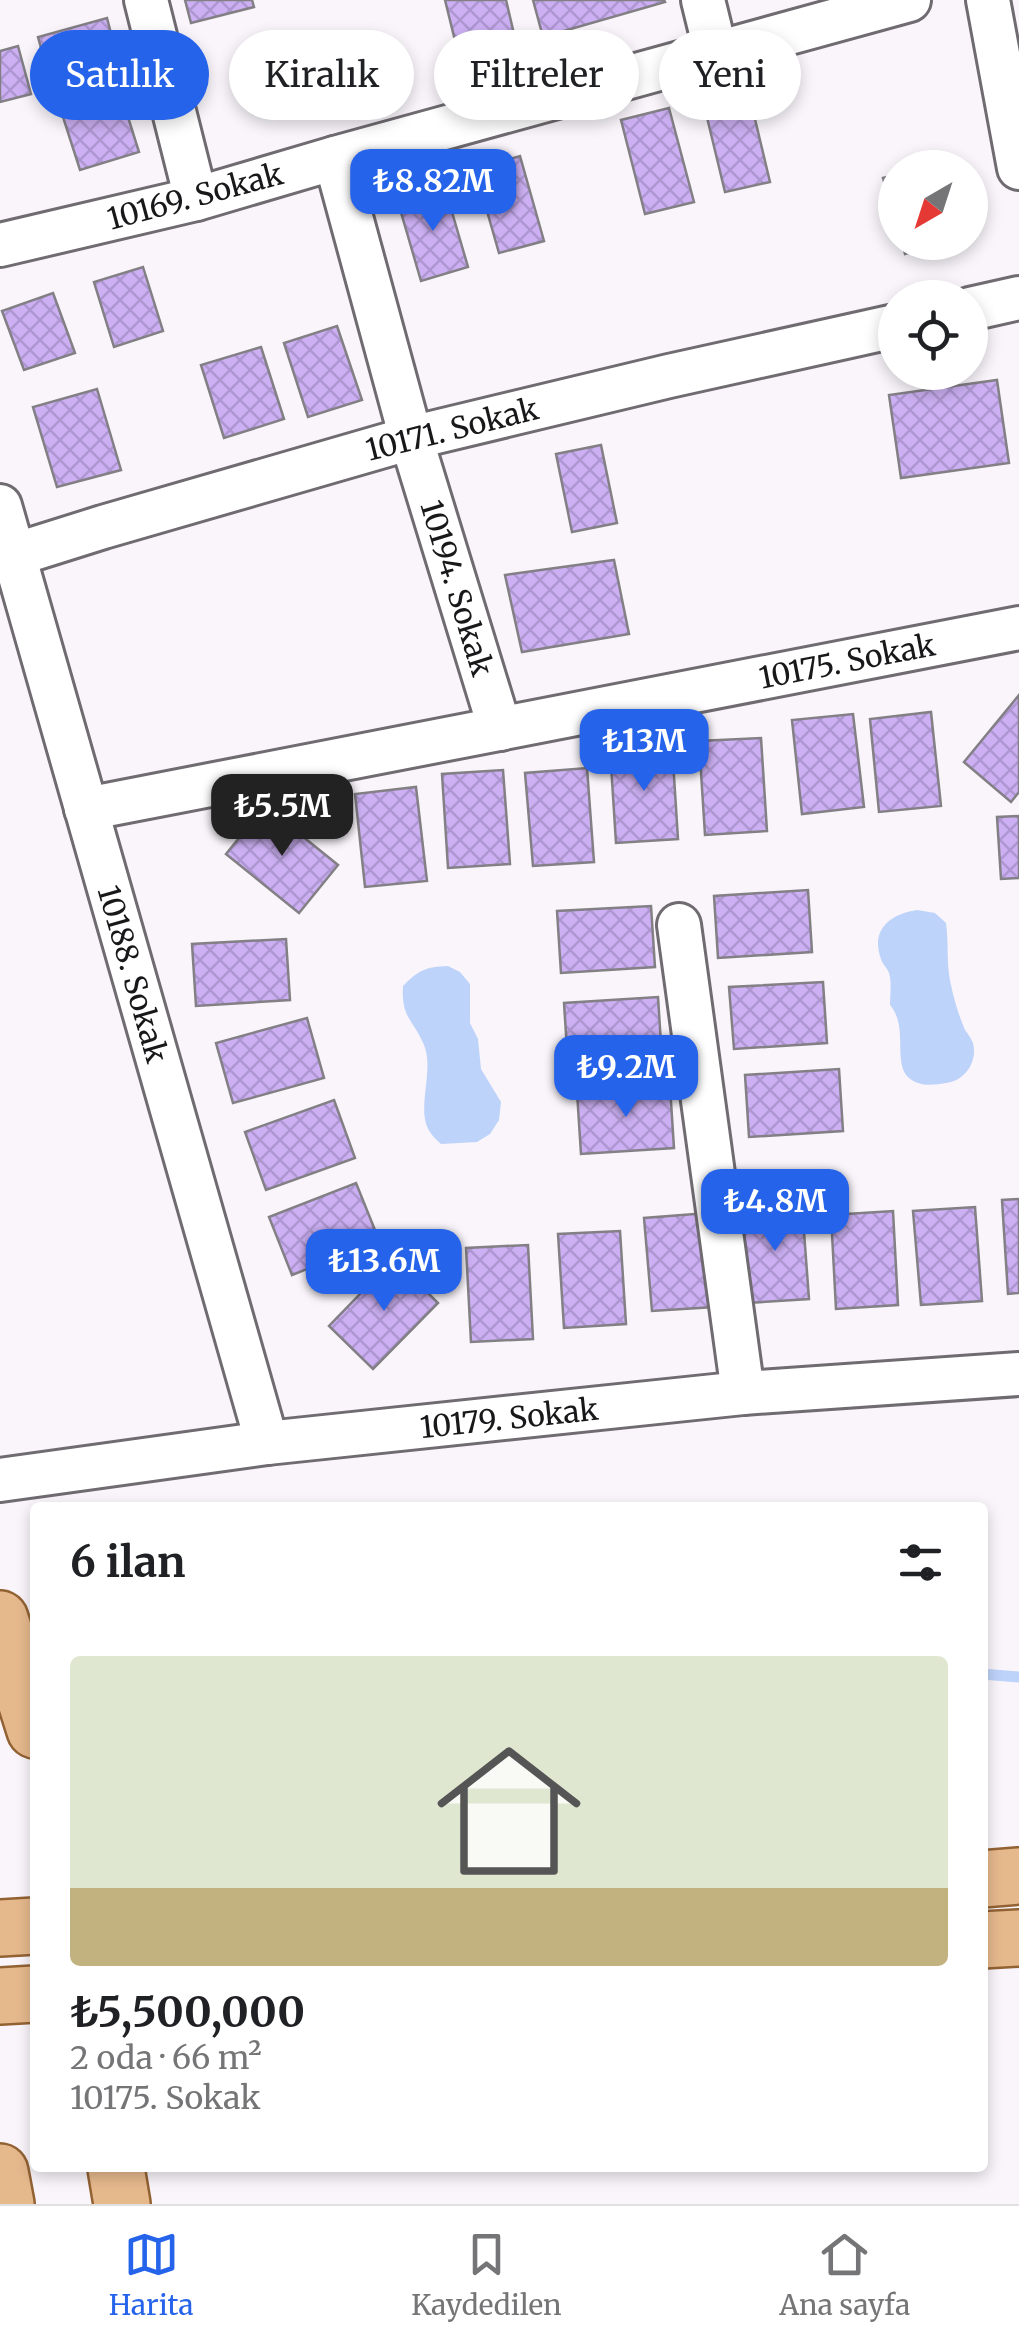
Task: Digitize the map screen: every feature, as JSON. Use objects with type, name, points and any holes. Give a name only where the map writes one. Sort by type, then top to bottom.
[{"type":"main road","points":[[0,1619],[30,1714]]},
{"type":"main road","points":[[988,1879],[1019,1876]]},
{"type":"main road","points":[[0,1928],[30,1926]]},
{"type":"main road","points":[[988,1940],[1019,1938]]},
{"type":"main road","points":[[0,1996],[30,1994]]},
{"type":"main road","points":[[0,2172],[6,2204]]},
{"type":"main road","points":[[117,2172],[122,2204]]},
{"type":"main road","points":[[132,2204],[136,2172]]},
{"type":"street","points":[[146,0],[196,199]]},
{"type":"street","points":[[703,0],[710,30]]},
{"type":"street","name":"10169. Sokak","points":[[798,30],[909,0]]},
{"type":"street","points":[[988,0],[1019,168]]},
{"type":"street","name":"10169. Sokak","points":[[0,245],[196,199],[659,68]]},
{"type":"street","name":"10194. Sokak","points":[[335,158],[411,438],[500,729]]},
{"type":"street","points":[[988,305],[1019,298]]},
{"type":"street","name":"10171. Sokak","points":[[14,555],[411,438],[878,330]]},
{"type":"street","name":"10188. Sokak","points":[[0,506],[266,1443]]},
{"type":"street","name":"10175. Sokak","points":[[86,809],[1019,628]]},
{"type":"street","points":[[678,926],[743,1393]]},
{"type":"street","name":"10179. Sokak","points":[[0,1480],[266,1443],[743,1393],[1019,1374]]},
{"type":"water","points":[[917,910],[935,913],[946,923],[952,991],[974,1050],[969,1069],[959,1078],[931,1085],[918,1083],[904,1071],[899,1024],[890,1005],[890,977],[878,948],[881,931],[891,919]]},
{"type":"water","points":[[448,966],[470,984],[470,1023],[478,1039],[481,1069],[501,1102],[499,1120],[490,1134],[477,1142],[441,1144],[430,1132],[424,1113],[427,1055],[404,1005],[403,986],[423,970]]},
{"type":"building","points":[[185,0],[252,0],[254,7],[191,23]]},
{"type":"building","points":[[445,0],[506,0],[513,30],[452,30]]},
{"type":"building","points":[[533,0],[665,2],[567,30],[541,30]]},
{"type":"building","points":[[107,18],[110,30],[63,30]]},
{"type":"building","points":[[18,46],[30,94],[0,102],[0,51]]},
{"type":"building","points":[[659,110],[659,120],[672,120],[694,202],[645,214],[621,120],[639,120],[639,116]]},
{"type":"building","points":[[64,120],[129,120],[139,152],[80,170]]},
{"type":"building","points":[[708,120],[755,120],[770,182],[725,192]]},
{"type":"building","points":[[520,156],[544,241],[499,253],[475,169]]},
{"type":"building","points":[[445,188],[468,267],[421,281],[398,202]]},
{"type":"building","points":[[143,267],[163,331],[114,347],[94,282]]},
{"type":"building","points":[[53,293],[75,353],[24,370],[2,311]]},
{"type":"building","points":[[337,326],[362,400],[308,417],[284,343]]},
{"type":"building","points":[[261,347],[284,419],[224,438],[201,365]]},
{"type":"building","points":[[997,380],[1009,463],[901,478],[889,395],[925,390],[988,390],[988,381]]},
{"type":"building","points":[[97,389],[121,470],[57,487],[33,407]]},
{"type":"building","points":[[601,445],[617,523],[572,532],[556,454]]},
{"type":"building","points":[[614,560],[629,634],[522,652],[505,575]]},
{"type":"building","points":[[1019,695],[1019,792],[1011,802],[964,762]]},
{"type":"building","points":[[931,712],[941,806],[879,812],[870,719]]},
{"type":"building","points":[[853,714],[864,807],[802,814],[792,720]]},
{"type":"building","points":[[761,738],[767,831],[705,835],[699,741]]},
{"type":"building","points":[[672,745],[678,839],[616,843],[610,749]]},
{"type":"building","points":[[587,768],[594,862],[533,866],[525,773]]},
{"type":"building","points":[[503,770],[510,864],[448,868],[442,774]]},
{"type":"building","points":[[416,787],[427,881],[365,887],[355,794]]},
{"type":"building","points":[[265,806],[338,865],[299,913],[226,854]]},
{"type":"building","points":[[1019,816],[1019,878],[1001,879],[997,817]]},
{"type":"building","points":[[808,890],[812,952],[718,958],[714,896]]},
{"type":"building","points":[[651,906],[655,967],[561,973],[557,911]]},
{"type":"building","points":[[286,939],[290,1000],[196,1006],[192,944]]},
{"type":"building","points":[[823,982],[827,1043],[734,1049],[729,987]]},
{"type":"building","points":[[658,997],[662,1059],[568,1065],[564,1003]]},
{"type":"building","points":[[307,1018],[324,1078],[233,1103],[216,1043]]},
{"type":"building","points":[[839,1069],[843,1131],[749,1137],[745,1075]]},
{"type":"building","points":[[670,1086],[674,1148],[581,1154],[577,1092]]},
{"type":"building","points":[[334,1100],[355,1158],[266,1190],[245,1132]]},
{"type":"building","points":[[356,1183],[379,1240],[292,1275],[269,1217]]},
{"type":"building","points":[[1019,1199],[1019,1293],[1008,1294],[1002,1200]]},
{"type":"building","points":[[802,1205],[809,1299],[748,1303],[741,1210]]},
{"type":"building","points":[[975,1207],[982,1301],[921,1305],[913,1211]]},
{"type":"building","points":[[893,1211],[898,1305],[836,1309],[831,1215]]},
{"type":"building","points":[[707,1213],[714,1307],[652,1311],[644,1218]]},
{"type":"building","points":[[620,1231],[626,1324],[564,1328],[558,1234]]},
{"type":"building","points":[[528,1245],[533,1339],[471,1342],[466,1248]]},
{"type":"building","points":[[394,1259],[438,1303],[373,1369],[329,1326]]},
{"type":"waterway","points":[[988,1674],[1019,1677]]}]
